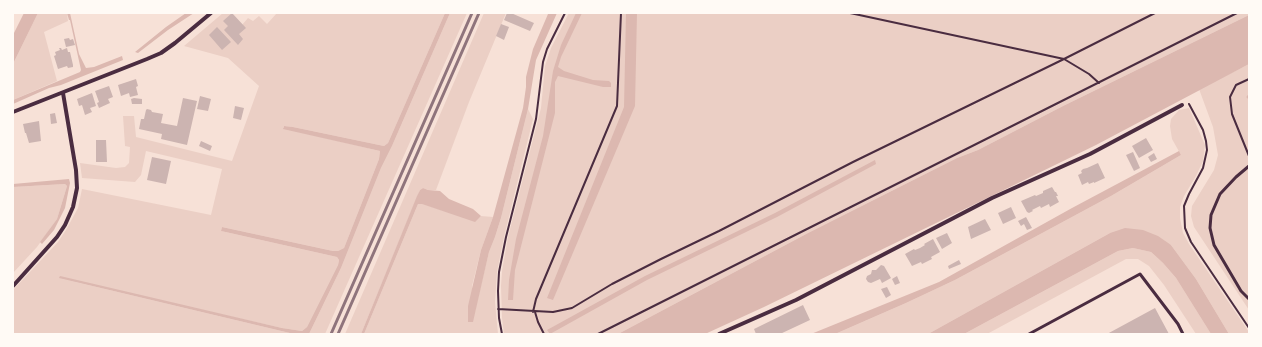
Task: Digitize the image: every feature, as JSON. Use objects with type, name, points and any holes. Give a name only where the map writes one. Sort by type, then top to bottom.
[{"type":"street","points":[[13,112],[161,53],[211,13]]},
{"type":"street","points":[[13,286],[57,236],[65,225],[73,207],[77,188],[76,170],[63,93]]},
{"type":"street","points":[[719,334],[796,300],[992,198],[1090,154],[1182,105]]},
{"type":"lane","points":[[1249,166],[1220,194],[1211,215],[1210,228],[1214,245],[1242,291],[1249,299]]},
{"type":"lane","points":[[1029,334],[1140,274],[1178,324],[1183,334]]},
{"type":"path","points":[[502,334],[498,310],[499,272],[506,237],[536,119],[543,62],[547,49],[565,13]]},
{"type":"path","points":[[544,334],[534,312],[536,299],[617,106],[621,13]]},
{"type":"path","points":[[850,13],[1064,59],[1089,74],[1099,83]]},
{"type":"path","points":[[498,310],[553,312],[572,308],[612,284],[661,259],[853,162],[1155,13]]},
{"type":"path","points":[[598,334],[1237,13]]},
{"type":"path","points":[[1249,79],[1236,85],[1230,97],[1232,114],[1249,156]]},
{"type":"shaded area","points":[[24,13],[38,13],[13,64],[13,35]]},
{"type":"shaded area","points":[[38,13],[67,13],[68,21],[44,32],[57,81],[13,100],[13,64]]},
{"type":"shaded area","points":[[67,13],[70,13],[79,54],[86,68],[94,67],[122,56],[123,60],[61,85],[49,88],[13,104],[13,100],[80,72],[81,70],[70,20]]},
{"type":"shaded area","points":[[186,13],[194,13],[168,30],[138,53],[135,52],[166,27]]},
{"type":"shaded area","points":[[223,13],[230,13],[242,25],[248,18],[253,21],[259,16],[267,24],[277,13],[445,13],[388,143],[384,146],[293,127],[284,126],[283,128],[380,151],[379,159],[344,248],[338,251],[333,251],[222,227],[221,231],[337,257],[339,260],[338,265],[307,327],[302,331],[282,328],[59,278],[294,334],[13,334],[13,290],[58,242],[78,208],[82,189],[211,215],[222,169],[146,151],[141,175],[135,182],[82,178],[80,163],[116,168],[125,167],[129,163],[130,147],[125,146],[123,116],[134,116],[136,137],[232,161],[259,86],[228,58],[184,46]]},
{"type":"shaded area","points":[[445,13],[450,13],[381,168],[341,268],[309,334],[294,334],[59,278],[60,276],[282,328],[302,331],[307,327],[338,265],[339,260],[337,257],[221,231],[222,227],[333,251],[338,251],[344,248],[379,159],[380,151],[283,129],[284,126],[384,146],[388,143]]},
{"type":"shaded area","points":[[450,13],[467,13],[325,334],[309,334],[341,268],[381,168]]},
{"type":"shaded area","points":[[484,13],[506,13],[469,102],[436,190],[428,190],[423,188],[420,190],[361,334],[345,334]]},
{"type":"shaded area","points":[[557,13],[536,60],[528,109],[501,218],[489,252],[473,322],[468,322],[468,306],[481,250],[493,217],[523,108],[526,77],[533,49],[548,14]]},
{"type":"shaded area","points":[[569,13],[1249,13],[1249,15],[1063,106],[978,150],[957,158],[808,233],[618,334],[504,334],[501,286],[508,237],[541,108],[545,66],[551,48]]},
{"type":"shaded area","points":[[576,13],[582,13],[561,57],[558,67],[564,71],[593,80],[609,81],[611,83],[611,87],[603,87],[558,76],[555,82],[555,113],[515,270],[513,300],[508,300],[509,280],[516,239],[543,136],[553,71],[561,45]]},
{"type":"shaded area","points":[[626,13],[637,13],[635,106],[553,300],[547,298],[624,107]]},
{"type":"shaded area","points":[[1249,15],[1249,64],[1096,145],[764,307],[705,334],[618,334],[808,233],[957,158],[978,150],[1063,106]]},
{"type":"shaded area","points":[[1249,64],[1249,310],[1194,227],[1191,216],[1192,206],[1214,170],[1218,155],[1213,127],[1199,89]]},
{"type":"shaded area","points":[[1189,108],[1205,145],[1203,161],[1184,196],[1180,207],[1180,218],[1183,233],[1249,334],[1229,334],[1196,279],[1171,245],[1110,233],[928,334],[835,334],[955,280],[1111,196],[1181,155],[1172,139],[1170,126],[1171,119],[1179,110]]},
{"type":"shaded area","points":[[528,109],[533,119],[504,237],[497,272],[495,302],[498,334],[364,334],[418,204],[420,203],[475,221],[481,216],[493,217],[481,250],[472,286],[476,312],[476,306],[489,252],[501,218]]},
{"type":"shaded area","points":[[1179,151],[1181,155],[1111,196],[955,280],[835,334],[811,334],[939,282],[1072,208]]},
{"type":"shaded area","points":[[875,160],[876,164],[777,217],[647,280],[550,334],[547,330],[645,276],[775,213]]},
{"type":"shaded area","points":[[69,179],[70,183],[65,208],[54,230],[42,244],[40,242],[57,219],[67,186],[65,184],[13,187],[13,184]]},
{"type":"shaded area","points":[[65,184],[67,186],[57,219],[37,247],[13,273],[13,187]]},
{"type":"shaded area","points":[[423,188],[440,191],[449,199],[473,209],[481,216],[475,222],[422,204],[418,204],[364,334],[361,334],[417,196]]},
{"type":"shaded area","points":[[1125,228],[1143,230],[1158,236],[1171,245],[1196,279],[1229,334],[1211,334],[1176,278],[1163,263],[1151,252],[1133,248],[1118,251],[964,334],[928,334],[1110,233]]},
{"type":"shaded area","points":[[1133,248],[1151,252],[1163,263],[1176,278],[1211,334],[1196,334],[1164,285],[1149,266],[1138,259],[1126,259],[987,334],[964,334],[1118,251]]},
{"type":"building","points":[[232,13],[246,28],[239,34],[243,39],[238,45],[224,30],[228,26],[223,21]]},
{"type":"building","points":[[507,13],[511,13],[534,23],[530,31],[504,20]]},
{"type":"building","points":[[501,24],[509,27],[504,40],[496,36]]},
{"type":"building","points":[[217,27],[231,42],[222,50],[209,35]]},
{"type":"building","points":[[69,38],[70,40],[73,39],[75,45],[66,47],[64,39]]},
{"type":"building","points":[[59,48],[62,50],[67,48],[68,52],[70,52],[73,67],[68,68],[67,66],[58,69],[54,56],[56,55],[55,52],[60,50]]},
{"type":"building","points":[[136,79],[138,95],[130,97],[129,93],[121,96],[118,85]]},
{"type":"building","points":[[109,86],[113,97],[108,99],[110,103],[99,108],[97,103],[99,102],[95,91]]},
{"type":"building","points":[[92,93],[96,106],[90,108],[92,112],[85,115],[82,105],[79,106],[77,99]]},
{"type":"building","points":[[200,96],[211,99],[208,111],[197,109]]},
{"type":"building","points":[[183,98],[197,101],[187,145],[161,139],[162,134],[139,129],[141,119],[144,119],[147,109],[151,110],[152,112],[163,114],[161,123],[177,126]]},
{"type":"building","points":[[131,99],[142,99],[142,104],[132,104]]},
{"type":"building","points":[[235,106],[244,108],[241,120],[233,118]]},
{"type":"building","points":[[55,113],[57,123],[51,124],[50,114]]},
{"type":"building","points":[[39,121],[41,141],[29,143],[23,124]]},
{"type":"building","points":[[1146,138],[1153,150],[1139,158],[1132,146]]},
{"type":"building","points":[[96,140],[106,140],[107,162],[96,162]]},
{"type":"building","points":[[201,141],[212,146],[210,151],[199,146]]},
{"type":"building","points":[[1133,152],[1140,168],[1134,171],[1126,155]]},
{"type":"building","points":[[1154,153],[1157,159],[1151,162],[1148,157]]},
{"type":"building","points":[[152,157],[171,161],[166,184],[147,180]]},
{"type":"building","points":[[1098,163],[1105,178],[1094,183],[1089,184],[1088,182],[1082,185],[1078,175],[1082,173],[1081,171],[1083,169]]},
{"type":"building","points":[[1052,187],[1058,196],[1056,196],[1059,202],[1050,207],[1049,204],[1041,208],[1040,206],[1029,213],[1027,212],[1021,201],[1043,193],[1043,191]]},
{"type":"building","points":[[1011,207],[1016,218],[1003,224],[998,213]]},
{"type":"building","points":[[1026,217],[1032,228],[1027,230],[1024,224],[1021,226],[1018,221]]},
{"type":"building","points":[[985,219],[991,230],[971,239],[968,227]]},
{"type":"building","points":[[947,233],[952,243],[942,249],[936,238]]},
{"type":"building","points":[[933,239],[940,252],[931,257],[932,259],[922,264],[921,262],[912,266],[905,254],[914,249],[920,248]]},
{"type":"building","points":[[959,260],[961,264],[949,269],[948,266]]},
{"type":"building","points":[[881,265],[884,266],[891,278],[882,283],[880,279],[871,283],[868,282],[866,279],[867,276],[871,274],[872,270],[876,270]]},
{"type":"building","points":[[897,276],[900,283],[895,285],[892,279]]},
{"type":"building","points":[[887,287],[891,295],[886,298],[881,289]]},
{"type":"building","points":[[803,305],[810,320],[780,334],[756,334],[754,329]]},
{"type":"building","points":[[1155,308],[1169,334],[1107,334]]},
{"type":"railway","points":[[331,334],[472,13]]},
{"type":"railway","points":[[338,334],[479,13]]}]
